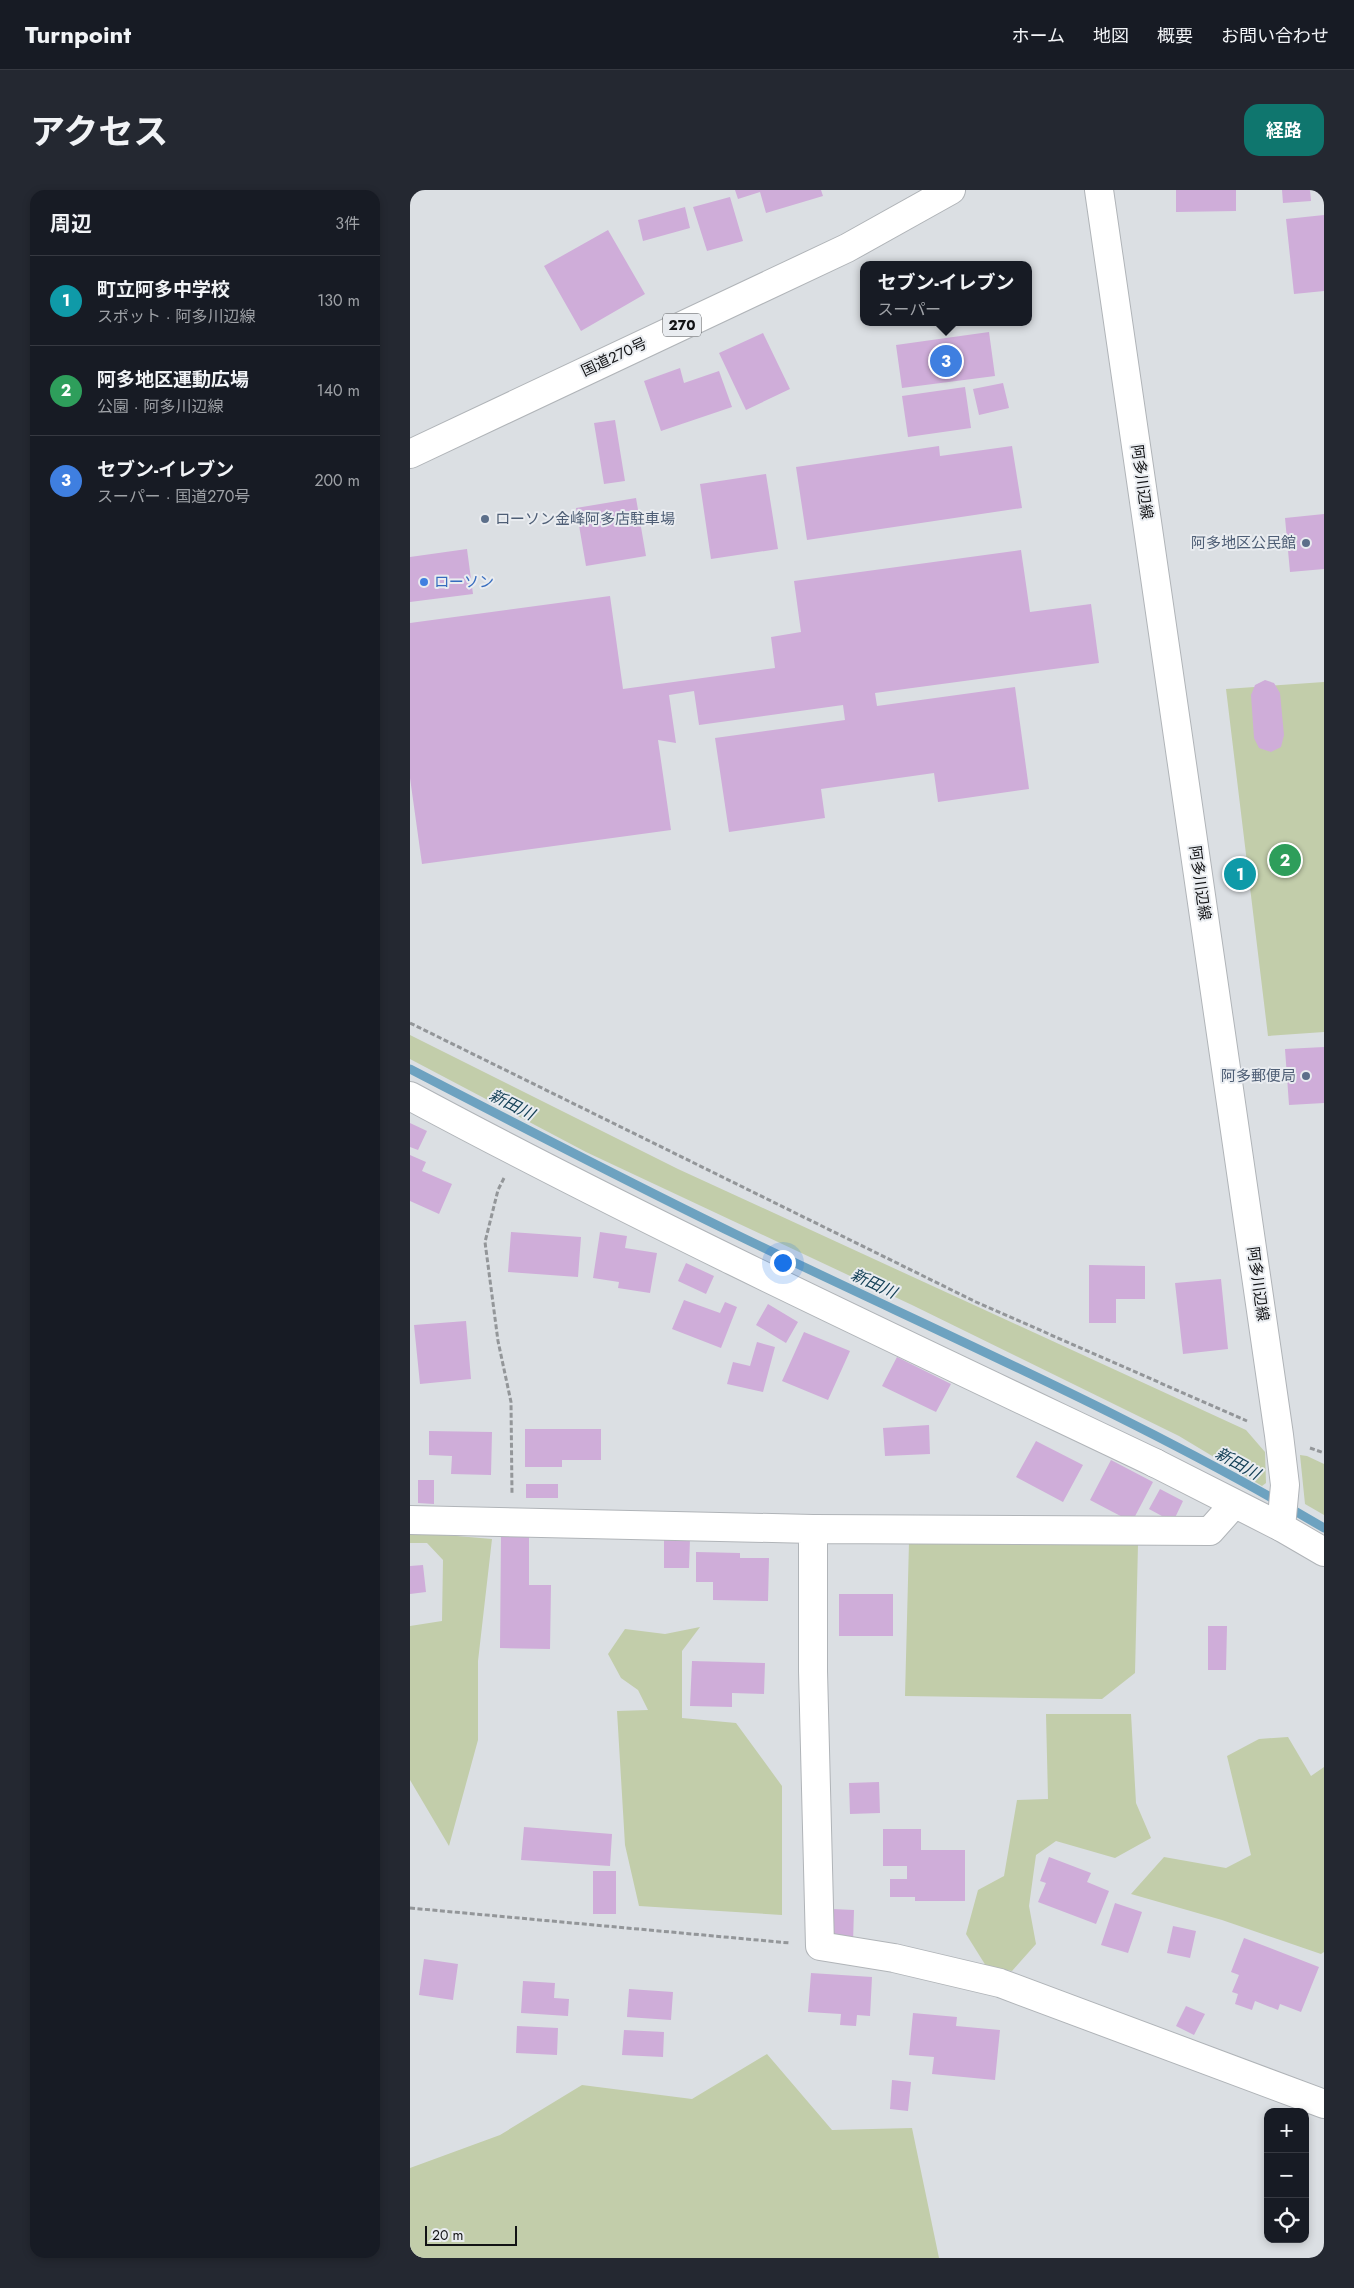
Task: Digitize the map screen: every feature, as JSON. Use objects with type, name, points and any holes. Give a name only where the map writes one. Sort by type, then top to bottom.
[{"type":"main road","name":"国道270号","points":[[410,454],[847,248],[951,190]]},
{"type":"main road","name":"阿多川辺線","points":[[1099,190],[1280,1435],[1282,1512]]},
{"type":"main road","points":[[410,1096],[516,1153],[799,1293],[1155,1463],[1234,1504],[1282,1512],[1324,1552]]},
{"type":"main road","points":[[410,1520],[813,1529],[1210,1531],[1234,1504]]},
{"type":"main road","points":[[813,1529],[813,1680],[820,1946],[894,1958],[1000,1983],[1324,2104]]},
{"type":"path","points":[[410,1023],[976,1302],[1324,1453]]},
{"type":"path","points":[[512,1523],[511,1402],[498,1341],[486,1242],[498,1190],[516,1153]]},
{"type":"path","points":[[410,1908],[820,1946]]},
{"type":"green space","points":[[1324,682],[1324,1032],[1268,1036],[1226,689]]},
{"type":"green space","points":[[410,1035],[678,1169],[1246,1430],[1265,1452],[1266,1483],[1262,1486],[1179,1436],[912,1305],[586,1152],[410,1059]]},
{"type":"green space","points":[[1300,1455],[1307,1456],[1324,1464],[1324,1515],[1305,1504]]},
{"type":"green space","points":[[410,1532],[492,1539],[478,1661],[478,1740],[449,1846],[410,1780],[410,1626],[442,1621],[443,1560],[427,1543],[410,1543]]},
{"type":"green space","points":[[909,1542],[1138,1544],[1135,1673],[1102,1699],[905,1696]]},
{"type":"green space","points":[[700,1627],[682,1651],[682,1718],[736,1723],[782,1786],[782,1915],[639,1906],[625,1845],[617,1711],[648,1710],[638,1690],[621,1678],[608,1654],[625,1629],[665,1634]]},
{"type":"green space","points":[[1046,1714],[1131,1714],[1136,1803],[1151,1838],[1115,1858],[1056,1841],[1036,1855],[1029,1906],[1036,1944],[1012,1971],[986,1966],[966,1934],[978,1890],[1004,1876],[1017,1800],[1048,1799]]},
{"type":"green space","points":[[1288,1737],[1311,1776],[1324,1767],[1324,1952],[1321,1954],[1222,1920],[1131,1894],[1164,1857],[1226,1868],[1251,1855],[1227,1756],[1259,1739]]},
{"type":"green space","points":[[767,2054],[832,2130],[912,2128],[939,2258],[410,2258],[410,2168],[500,2135],[582,2085],[692,2099]]},
{"type":"building","points":[[735,190],[821,190],[823,196],[766,213],[760,192],[738,199]]},
{"type":"building","points":[[1176,190],[1236,190],[1236,211],[1176,212]]},
{"type":"building","points":[[1282,190],[1310,190],[1311,201],[1283,203]]},
{"type":"building","points":[[730,197],[743,241],[707,251],[693,207]]},
{"type":"building","points":[[685,207],[690,228],[643,241],[638,220]]},
{"type":"building","points":[[1324,215],[1324,291],[1294,294],[1286,219]]},
{"type":"building","points":[[608,230],[645,294],[581,331],[544,266]]},
{"type":"building","points":[[989,332],[995,376],[902,388],[896,345]]},
{"type":"building","points":[[763,333],[790,389],[746,410],[719,353]]},
{"type":"building","points":[[680,368],[684,383],[719,371],[732,407],[661,431],[644,381]]},
{"type":"building","points":[[1003,383],[1009,408],[979,415],[973,389]]},
{"type":"building","points":[[965,387],[971,428],[908,437],[902,396]]},
{"type":"building","points":[[615,420],[625,481],[604,484],[594,423]]},
{"type":"building","points":[[939,446],[940,456],[1012,446],[1022,508],[807,540],[796,467]]},
{"type":"building","points":[[766,474],[778,549],[711,559],[700,484]]},
{"type":"building","points":[[636,498],[646,556],[586,566],[576,508]]},
{"type":"building","name":"阿多地区公民館","points":[[1324,514],[1324,569],[1290,572],[1285,518]]},
{"type":"building","points":[[467,549],[473,594],[410,602],[410,557]]},
{"type":"building","points":[[1021,550],[1030,612],[1091,604],[1099,663],[875,693],[877,706],[1015,687],[1029,789],[938,802],[934,773],[821,789],[825,818],[729,832],[715,738],[845,720],[843,705],[699,725],[694,691],[669,695],[676,743],[658,740],[671,830],[422,864],[410,778],[410,623],[610,596],[623,689],[775,668],[771,637],[801,632],[794,581]]},
{"type":"building","points":[[1265,680],[1274,683],[1280,693],[1284,735],[1281,747],[1271,752],[1259,748],[1254,738],[1251,695],[1255,685]]},
{"type":"building","name":"阿多郵便局","points":[[1324,1047],[1324,1103],[1289,1105],[1285,1049]]},
{"type":"building","points":[[410,1123],[427,1131],[418,1150],[410,1147]]},
{"type":"building","points":[[410,1155],[426,1162],[422,1171],[452,1184],[439,1214],[410,1201]]},
{"type":"building","points":[[511,1232],[581,1237],[578,1277],[508,1272]]},
{"type":"building","points":[[600,1232],[627,1236],[625,1248],[657,1253],[650,1293],[618,1288],[619,1282],[593,1278]]},
{"type":"building","points":[[686,1263],[714,1276],[706,1294],[678,1281]]},
{"type":"building","points":[[1089,1265],[1145,1266],[1145,1299],[1116,1299],[1116,1323],[1089,1323]]},
{"type":"building","points":[[1221,1279],[1228,1349],[1183,1354],[1175,1283]]},
{"type":"building","points":[[684,1300],[720,1313],[725,1302],[737,1307],[721,1348],[672,1329]]},
{"type":"building","points":[[768,1304],[798,1322],[786,1343],[756,1325]]},
{"type":"building","points":[[466,1321],[471,1379],[420,1384],[414,1325]]},
{"type":"building","points":[[804,1332],[850,1351],[828,1400],[782,1381]]},
{"type":"building","points":[[757,1342],[775,1347],[763,1392],[727,1384],[733,1362],[750,1366]]},
{"type":"building","points":[[897,1357],[951,1384],[936,1412],[882,1386]]},
{"type":"building","points":[[929,1425],[930,1454],[885,1456],[883,1428]]},
{"type":"building","points":[[525,1429],[601,1429],[601,1460],[562,1460],[562,1467],[525,1467]]},
{"type":"building","points":[[429,1431],[492,1432],[491,1475],[451,1474],[452,1456],[429,1455]]},
{"type":"building","points":[[1036,1441],[1083,1465],[1063,1502],[1016,1477]]},
{"type":"building","points":[[1111,1460],[1153,1482],[1132,1522],[1090,1500]]},
{"type":"building","points":[[418,1480],[434,1480],[434,1504],[418,1503]]},
{"type":"building","points":[[526,1484],[558,1484],[558,1498],[526,1498]]},
{"type":"building","points":[[1160,1489],[1183,1501],[1173,1522],[1149,1509]]},
{"type":"building","points":[[501,1535],[529,1535],[529,1585],[551,1585],[550,1649],[500,1648]]},
{"type":"building","points":[[664,1539],[690,1539],[689,1568],[664,1568]]},
{"type":"building","points":[[696,1552],[740,1553],[740,1558],[769,1558],[768,1601],[713,1600],[713,1582],[696,1582]]},
{"type":"building","points":[[423,1565],[426,1592],[410,1594],[410,1566]]},
{"type":"building","points":[[839,1594],[893,1594],[893,1636],[839,1636]]},
{"type":"building","points":[[1208,1626],[1227,1626],[1226,1670],[1208,1670]]},
{"type":"building","points":[[692,1661],[765,1663],[764,1694],[732,1693],[732,1707],[690,1706]]},
{"type":"building","points":[[879,1782],[880,1813],[850,1814],[849,1783]]},
{"type":"building","points":[[524,1827],[612,1834],[610,1866],[521,1860]]},
{"type":"building","points":[[883,1829],[921,1829],[921,1850],[965,1850],[965,1901],[915,1901],[915,1897],[890,1897],[890,1879],[907,1879],[907,1866],[883,1866]]},
{"type":"building","points":[[1049,1857],[1091,1873],[1087,1882],[1109,1891],[1096,1924],[1038,1902],[1046,1883],[1040,1881]]},
{"type":"building","points":[[593,1871],[616,1871],[616,1914],[593,1914]]},
{"type":"building","points":[[1115,1903],[1142,1912],[1128,1953],[1101,1945]]},
{"type":"building","points":[[832,1909],[854,1910],[853,1942],[831,1941]]},
{"type":"building","points":[[1173,1926],[1196,1931],[1190,1958],[1167,1953]]},
{"type":"building","points":[[1244,1938],[1319,1967],[1301,2012],[1280,2004],[1278,2010],[1255,2001],[1252,2010],[1235,2004],[1238,1994],[1232,1992],[1239,1975],[1231,1972]]},
{"type":"building","points":[[424,1959],[458,1964],[453,2000],[419,1995]]},
{"type":"building","points":[[811,1973],[872,1977],[870,2016],[857,2015],[856,2026],[840,2025],[841,2014],[808,2012]]},
{"type":"building","points":[[523,1981],[555,1983],[554,1998],[569,1999],[568,2016],[521,2013]]},
{"type":"building","points":[[629,1989],[673,1992],[671,2020],[627,2017]]},
{"type":"building","points":[[1186,2006],[1205,2014],[1194,2035],[1176,2026]]},
{"type":"building","points":[[913,2013],[957,2017],[956,2026],[1000,2030],[995,2080],[932,2074],[934,2057],[909,2055]]},
{"type":"building","points":[[517,2026],[558,2028],[557,2055],[516,2053]]},
{"type":"building","points":[[624,2030],[664,2032],[663,2057],[622,2055]]},
{"type":"building","points":[[892,2080],[911,2082],[908,2111],[890,2109]]},
{"type":"waterway","name":"新田川","points":[[410,1069],[694,1214],[1107,1411],[1253,1487],[1324,1528]]},
{"type":"place","name":"セブン-イレブン","points":[[946,361]]},
{"type":"place","name":"ローソン金峰阿多店駐車場","points":[[485,519]]},
{"type":"place","name":"阿多地区公民館","points":[[1306,543]]},
{"type":"place","name":"ローソン","points":[[424,582]]},
{"type":"place","name":"阿多地区運動広場","points":[[1285,860]]},
{"type":"place","name":"町立阿多中学校","points":[[1240,874]]},
{"type":"place","name":"阿多郵便局","points":[[1306,1076]]}]
